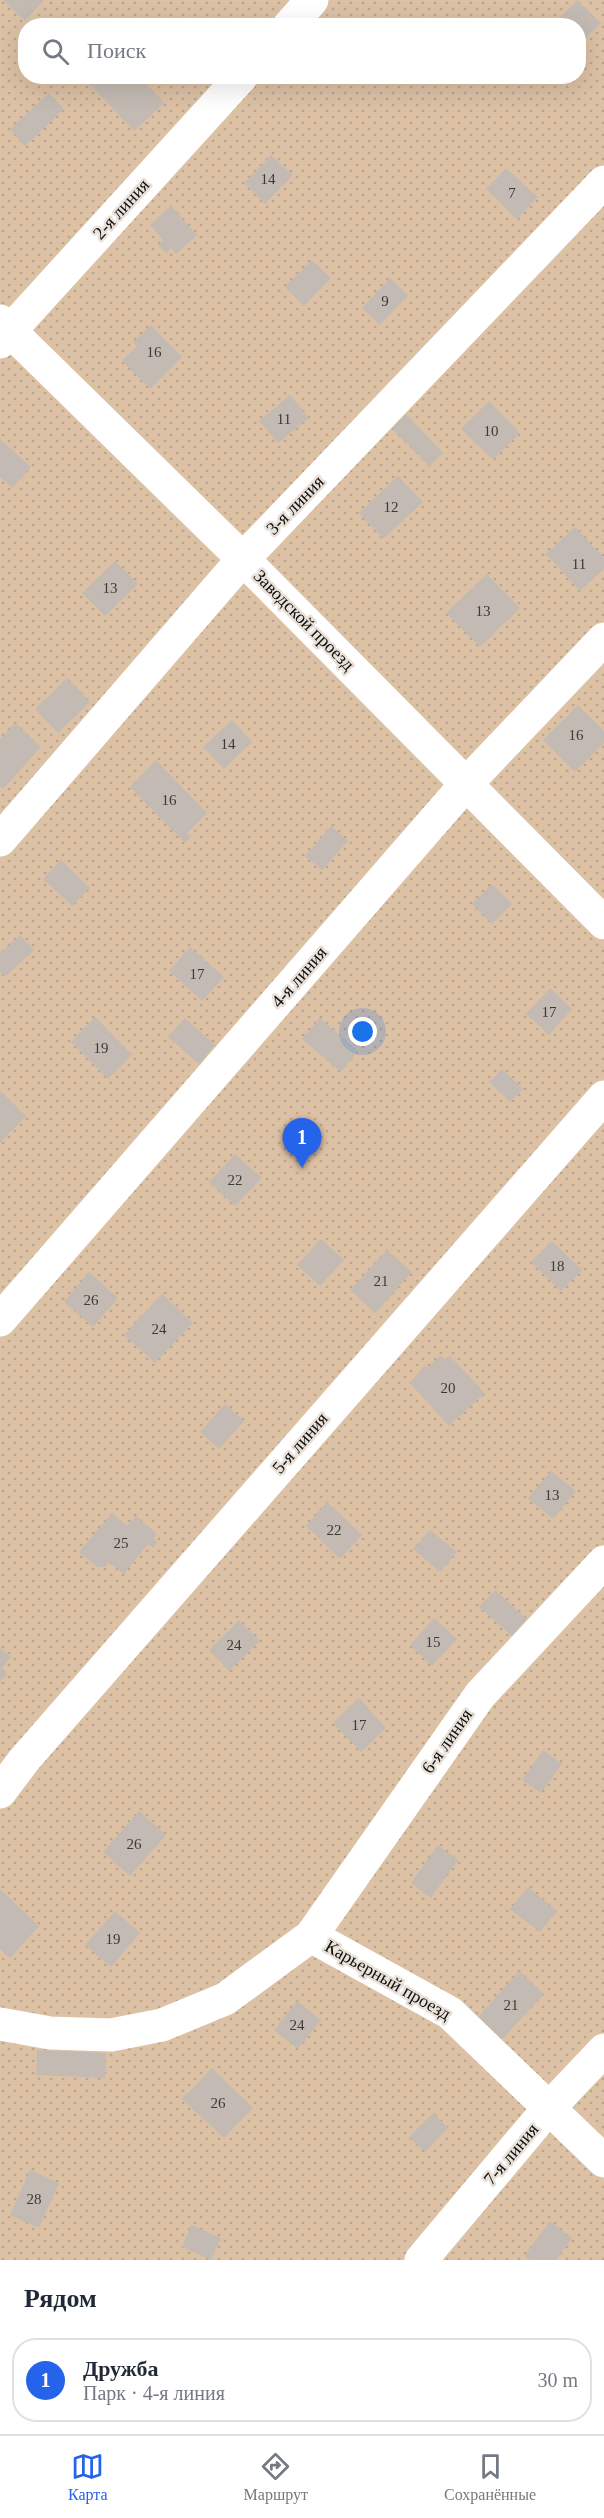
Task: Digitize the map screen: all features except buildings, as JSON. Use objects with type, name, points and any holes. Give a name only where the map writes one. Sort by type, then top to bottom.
[{"type":"street","points":[[296,18],[312,0]]},
{"type":"street","name":"2-я линия","points":[[3,331],[235,84]]},
{"type":"street","name":"3-я линия","points":[[0,840],[243,560],[604,182]]},
{"type":"street","name":"Заводской проезд","points":[[3,331],[243,560],[604,923]]},
{"type":"street","name":"4-я линия","points":[[0,1320],[466,784],[604,639]]},
{"type":"street","name":"5-я линия","points":[[0,1792],[24,1760],[200,1557],[604,1097]]},
{"type":"street","name":"6-я линия","points":[[311,1936],[480,1695],[604,1562]]},
{"type":"street","name":"Карьерный проезд","points":[[0,2024],[50,2033],[111,2035],[162,2025],[225,1999],[311,1936],[450,2013],[604,2161]]},
{"type":"street","name":"7-я линия","points":[[421,2260],[548,2109],[604,2050]]},
{"type":"shaded area","points":[[0,0],[604,0],[604,2260],[0,2260]]},
{"type":"place","name":"Дружба","points":[[302,1168]]}]
